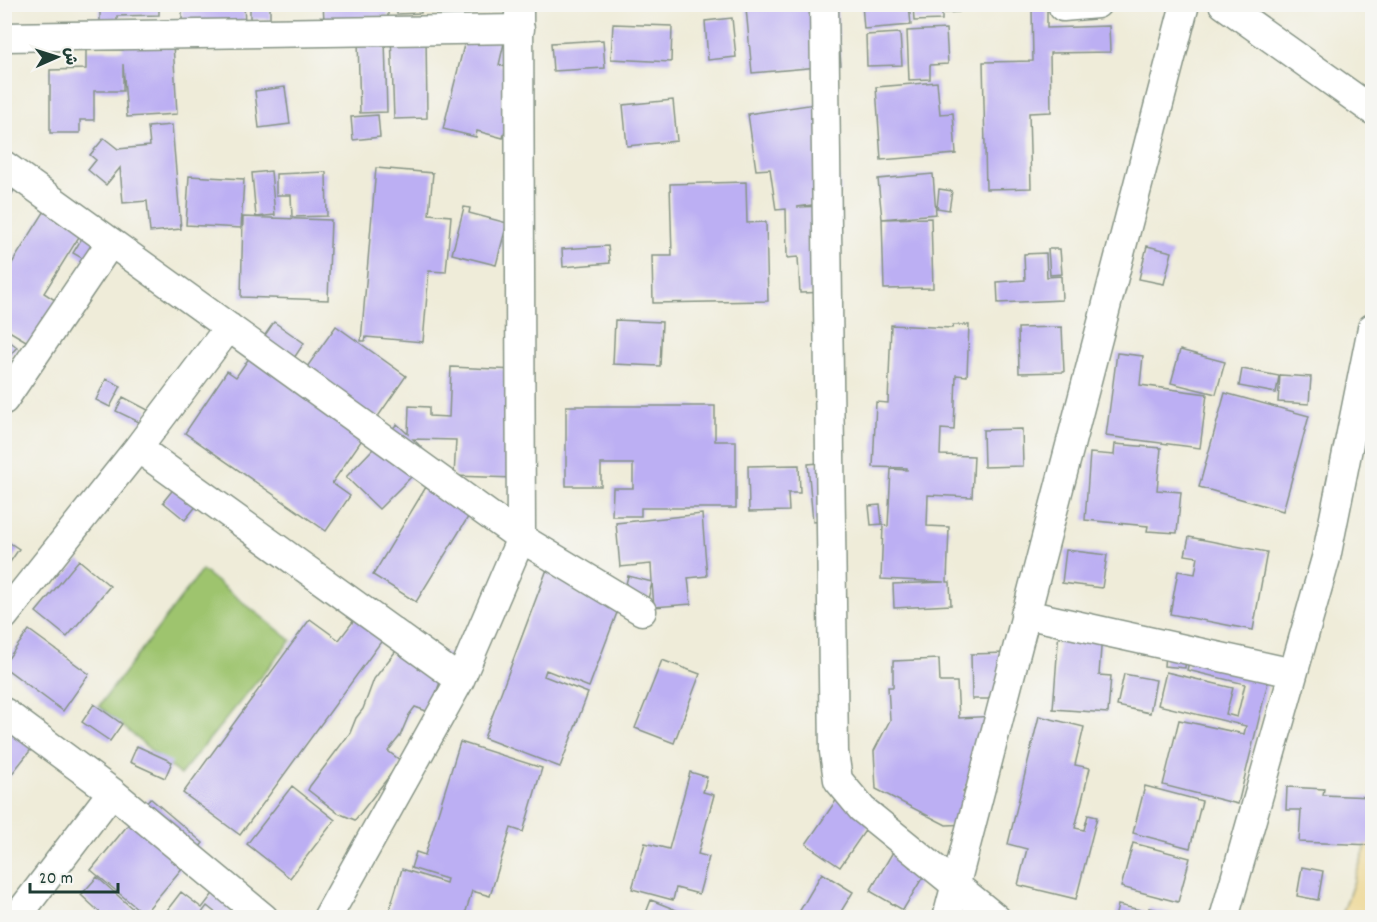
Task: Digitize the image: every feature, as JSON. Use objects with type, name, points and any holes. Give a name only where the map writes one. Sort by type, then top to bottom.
[{"type":"street","points":[[824,4],[834,752],[838,780],[862,809],[996,918]]},
{"type":"street","points":[[1063,7],[1097,4]]},
{"type":"street","points":[[947,918],[1185,4]]},
{"type":"street","points":[[1224,4],[1372,110]]},
{"type":"street","points":[[4,37],[520,17],[521,538],[460,680],[327,918]]},
{"type":"street","points":[[4,165],[521,538],[642,610]]},
{"type":"street","points":[[4,400],[111,242]]},
{"type":"street","points":[[4,616],[138,447],[229,327]]},
{"type":"street","points":[[1224,918],[1326,558],[1372,328]]},
{"type":"street","points":[[138,447],[460,680]]},
{"type":"street","points":[[1025,615],[1293,673]]},
{"type":"street","points":[[4,712],[112,792],[264,918]]},
{"type":"street","points":[[16,918],[112,792]]},
{"type":"green space","points":[[202,570],[291,640],[180,775],[99,706]]},
{"type":"sand","points":[[1372,829],[1371,917],[1341,918]]},
{"type":"building","points":[[100,4],[159,4],[159,15],[117,16],[117,23],[100,23]]},
{"type":"building","points":[[182,4],[244,4],[245,24],[182,25]]},
{"type":"building","points":[[250,4],[270,4],[270,19],[250,19]]},
{"type":"building","points":[[323,4],[388,4],[388,17],[324,20]]},
{"type":"building","points":[[397,4],[421,4],[421,13],[397,14]]},
{"type":"building","points":[[783,4],[836,4],[841,65],[752,73],[746,8]]},
{"type":"building","points":[[862,4],[909,4],[911,25],[864,29]]},
{"type":"building","points":[[913,4],[959,4],[959,12],[942,13],[942,20],[914,21]]},
{"type":"building","points":[[1047,7],[1047,28],[1109,26],[1110,52],[1050,53],[1051,112],[1029,113],[1031,188],[986,189],[983,62],[1033,61],[1032,8]]},
{"type":"building","points":[[732,18],[736,57],[708,60],[705,21]]},
{"type":"building","points":[[613,24],[672,26],[671,62],[611,59]]},
{"type":"building","points":[[946,29],[948,64],[930,65],[930,79],[909,80],[907,31]]},
{"type":"building","points":[[426,32],[427,118],[394,119],[391,33]]},
{"type":"building","points":[[467,33],[504,43],[499,65],[519,71],[503,138],[477,131],[476,137],[443,129]]},
{"type":"building","points":[[900,33],[902,65],[867,66],[866,35]]},
{"type":"building","points":[[385,39],[387,112],[360,113],[358,40]]},
{"type":"building","points":[[603,40],[605,68],[553,71],[551,43]]},
{"type":"building","points":[[122,41],[173,43],[177,114],[127,117],[123,64],[123,91],[94,91],[94,120],[80,120],[80,133],[50,133],[50,70],[86,69],[86,50],[123,50]]},
{"type":"building","points":[[937,82],[940,114],[953,113],[956,154],[881,160],[876,87]]},
{"type":"building","points":[[285,87],[290,124],[259,128],[255,91]]},
{"type":"building","points":[[673,100],[677,141],[627,146],[623,105]]},
{"type":"building","points":[[828,102],[841,192],[817,195],[819,204],[797,207],[831,206],[834,292],[800,293],[798,257],[787,258],[786,209],[776,210],[770,169],[756,170],[748,114]]},
{"type":"building","points":[[378,115],[380,137],[353,140],[351,117]]},
{"type":"building","points":[[172,125],[181,229],[150,232],[147,201],[123,203],[120,168],[106,185],[88,170],[96,160],[90,155],[104,138],[118,149],[150,146],[148,127]]},
{"type":"building","points":[[4,164],[23,174],[4,208]]},
{"type":"building","points":[[376,168],[433,173],[429,214],[451,216],[446,272],[429,271],[423,342],[366,337],[365,341],[361,341]]},
{"type":"building","points":[[271,171],[275,215],[256,217],[252,173]]},
{"type":"building","points":[[326,172],[327,216],[292,217],[291,195],[276,195],[276,174]]},
{"type":"building","points":[[933,174],[936,214],[882,219],[878,179]]},
{"type":"building","points":[[189,176],[244,179],[241,228],[186,225]]},
{"type":"building","points":[[746,182],[747,223],[766,222],[768,301],[653,303],[652,256],[672,256],[670,184]]},
{"type":"building","points":[[939,189],[952,191],[949,210],[937,208]]},
{"type":"building","points":[[51,201],[87,224],[44,293],[58,302],[31,344],[4,328],[4,276]]},
{"type":"building","points":[[464,207],[470,208],[469,213],[507,223],[496,265],[452,254]]},
{"type":"building","points":[[243,217],[331,220],[328,300],[241,297]]},
{"type":"building","points":[[931,218],[933,288],[884,289],[882,219]]},
{"type":"building","points":[[88,228],[101,235],[87,261],[73,253]]},
{"type":"building","points":[[608,246],[610,263],[563,267],[562,249]]},
{"type":"building","points":[[1147,246],[1172,252],[1164,284],[1139,279]]},
{"type":"building","points":[[1048,249],[1060,249],[1062,274],[1050,275]]},
{"type":"building","points":[[1046,253],[1047,277],[1061,276],[1062,300],[998,303],[997,282],[1025,280],[1024,254]]},
{"type":"building","points":[[615,320],[662,322],[660,366],[613,364]]},
{"type":"building","points":[[274,322],[304,343],[294,358],[307,367],[336,326],[406,376],[332,483],[350,496],[326,531],[185,433],[227,371],[236,377]]},
{"type":"building","points":[[891,325],[952,328],[953,325],[969,325],[967,376],[956,375],[954,430],[941,429],[940,455],[974,456],[972,497],[928,495],[927,526],[949,527],[947,582],[950,582],[951,605],[894,608],[893,584],[944,582],[881,579],[883,525],[888,526],[891,469],[907,470],[907,468],[873,467],[876,402],[888,403]]},
{"type":"building","points":[[1062,327],[1064,372],[1019,373],[1018,328]]},
{"type":"building","points":[[4,337],[17,347],[4,362]]},
{"type":"building","points":[[1180,350],[1225,362],[1216,394],[1171,383]]},
{"type":"building","points":[[1117,353],[1143,356],[1140,385],[1207,394],[1200,448],[1106,436]]},
{"type":"building","points":[[451,367],[519,370],[515,478],[454,476],[456,440],[413,439],[422,448],[403,468],[412,476],[379,509],[346,477],[397,424],[408,434],[409,406],[429,407],[429,416],[449,417]]},
{"type":"building","points":[[1242,369],[1279,376],[1276,393],[1239,386]]},
{"type":"building","points":[[1280,375],[1311,377],[1309,404],[1278,402]]},
{"type":"building","points":[[106,379],[121,386],[110,407],[96,400]]},
{"type":"building","points":[[1225,393],[1309,416],[1283,511],[1199,487]]},
{"type":"building","points":[[123,397],[148,410],[141,423],[116,411]]},
{"type":"building","points":[[566,406],[715,406],[715,441],[736,441],[736,508],[641,508],[641,516],[612,516],[613,488],[633,488],[633,464],[601,464],[601,486],[566,486]]},
{"type":"building","points":[[1022,429],[1023,466],[984,467],[983,430]]},
{"type":"building","points":[[1115,444],[1161,448],[1157,490],[1181,492],[1177,533],[1147,531],[1148,526],[1085,520],[1090,453],[1114,455]]},
{"type":"building","points":[[831,462],[836,520],[813,522],[808,464]]},
{"type":"building","points":[[799,465],[800,493],[788,493],[789,511],[749,512],[748,466]]},
{"type":"building","points":[[184,476],[206,494],[185,520],[163,502]]},
{"type":"building","points":[[426,487],[470,514],[416,602],[373,575]]},
{"type":"building","points":[[880,505],[882,524],[871,525],[869,506]]},
{"type":"building","points":[[702,514],[707,576],[688,578],[691,604],[654,607],[652,583],[648,599],[624,592],[628,576],[652,582],[651,564],[620,567],[616,523]]},
{"type":"building","points":[[1189,537],[1267,552],[1253,630],[1170,614],[1178,571],[1195,574],[1198,557],[1185,555]]},
{"type":"building","points":[[4,539],[19,549],[4,571]]},
{"type":"building","points":[[1066,550],[1107,555],[1102,588],[1062,583]]},
{"type":"building","points":[[552,556],[621,602],[589,687],[546,670],[544,676],[588,693],[560,767],[484,738]]},
{"type":"building","points":[[79,560],[110,586],[67,637],[36,612]]},
{"type":"building","points":[[358,615],[386,635],[240,835],[183,793],[310,619],[339,640]]},
{"type":"building","points":[[29,630],[89,674],[63,711],[4,667]]},
{"type":"building","points":[[1059,630],[1102,634],[1099,675],[1111,676],[1108,713],[1053,709]]},
{"type":"building","points":[[406,638],[450,655],[429,712],[415,707],[400,736],[388,751],[401,761],[355,820],[338,813],[308,790],[350,733],[356,718],[363,709],[374,679]]},
{"type":"building","points":[[1166,641],[1187,642],[1185,668],[1164,666]]},
{"type":"building","points":[[1194,642],[1271,670],[1238,804],[1163,785],[1179,720],[1244,734],[1246,726],[1158,705],[1166,672],[1233,688],[1226,714],[1237,717],[1245,684],[1187,670]]},
{"type":"building","points":[[1006,653],[1006,699],[972,699],[971,654]]},
{"type":"building","points":[[939,659],[940,682],[957,682],[959,718],[996,716],[996,726],[963,792],[969,796],[971,824],[946,825],[876,789],[874,751],[890,720],[888,687],[893,687],[893,661]]},
{"type":"building","points":[[662,660],[700,674],[674,743],[635,728]]},
{"type":"building","points":[[1124,674],[1156,680],[1150,713],[1117,706]]},
{"type":"building","points":[[94,704],[122,724],[110,741],[82,722]]},
{"type":"building","points":[[1039,716],[1084,727],[1075,765],[1090,768],[1075,828],[1084,830],[1088,815],[1097,817],[1076,899],[1018,885],[1027,849],[1008,844]]},
{"type":"building","points":[[4,724],[33,747],[7,780],[4,778]]},
{"type":"building","points":[[460,742],[542,768],[523,832],[511,828],[490,896],[472,891],[464,918],[387,918],[402,869],[446,883],[447,879],[411,868],[416,852],[425,855]]},
{"type":"building","points":[[137,746],[172,762],[165,778],[130,762]]},
{"type":"building","points":[[690,772],[707,777],[703,792],[714,795],[698,854],[709,857],[699,894],[676,888],[673,900],[632,889],[645,843],[669,849]]},
{"type":"building","points":[[848,783],[882,806],[840,867],[806,844]]},
{"type":"building","points":[[292,786],[335,820],[290,878],[247,844]]},
{"type":"building","points":[[1145,786],[1202,801],[1190,848],[1133,833]]},
{"type":"building","points":[[1287,787],[1324,789],[1323,795],[1372,797],[1372,845],[1299,842],[1301,810],[1286,810]]},
{"type":"building","points":[[150,798],[203,843],[144,914],[91,870]]},
{"type":"building","points":[[1133,843],[1190,858],[1178,902],[1121,887]]},
{"type":"building","points":[[897,845],[930,865],[903,910],[870,891]]},
{"type":"building","points":[[1302,867],[1323,871],[1318,900],[1297,896]]},
{"type":"building","points":[[822,873],[853,892],[837,918],[807,918],[799,912]]},
{"type":"building","points":[[97,877],[143,918],[106,918],[81,895]]},
{"type":"building","points":[[222,882],[241,898],[226,918],[222,918],[207,906],[198,918],[161,918],[181,892],[202,908]]},
{"type":"building","points":[[651,900],[694,917],[694,918],[644,918]]},
{"type":"building","points":[[1118,905],[1145,911],[1143,918],[1115,918]]},
{"type":"building","points":[[1149,908],[1172,913],[1171,918],[1147,918]]}]
